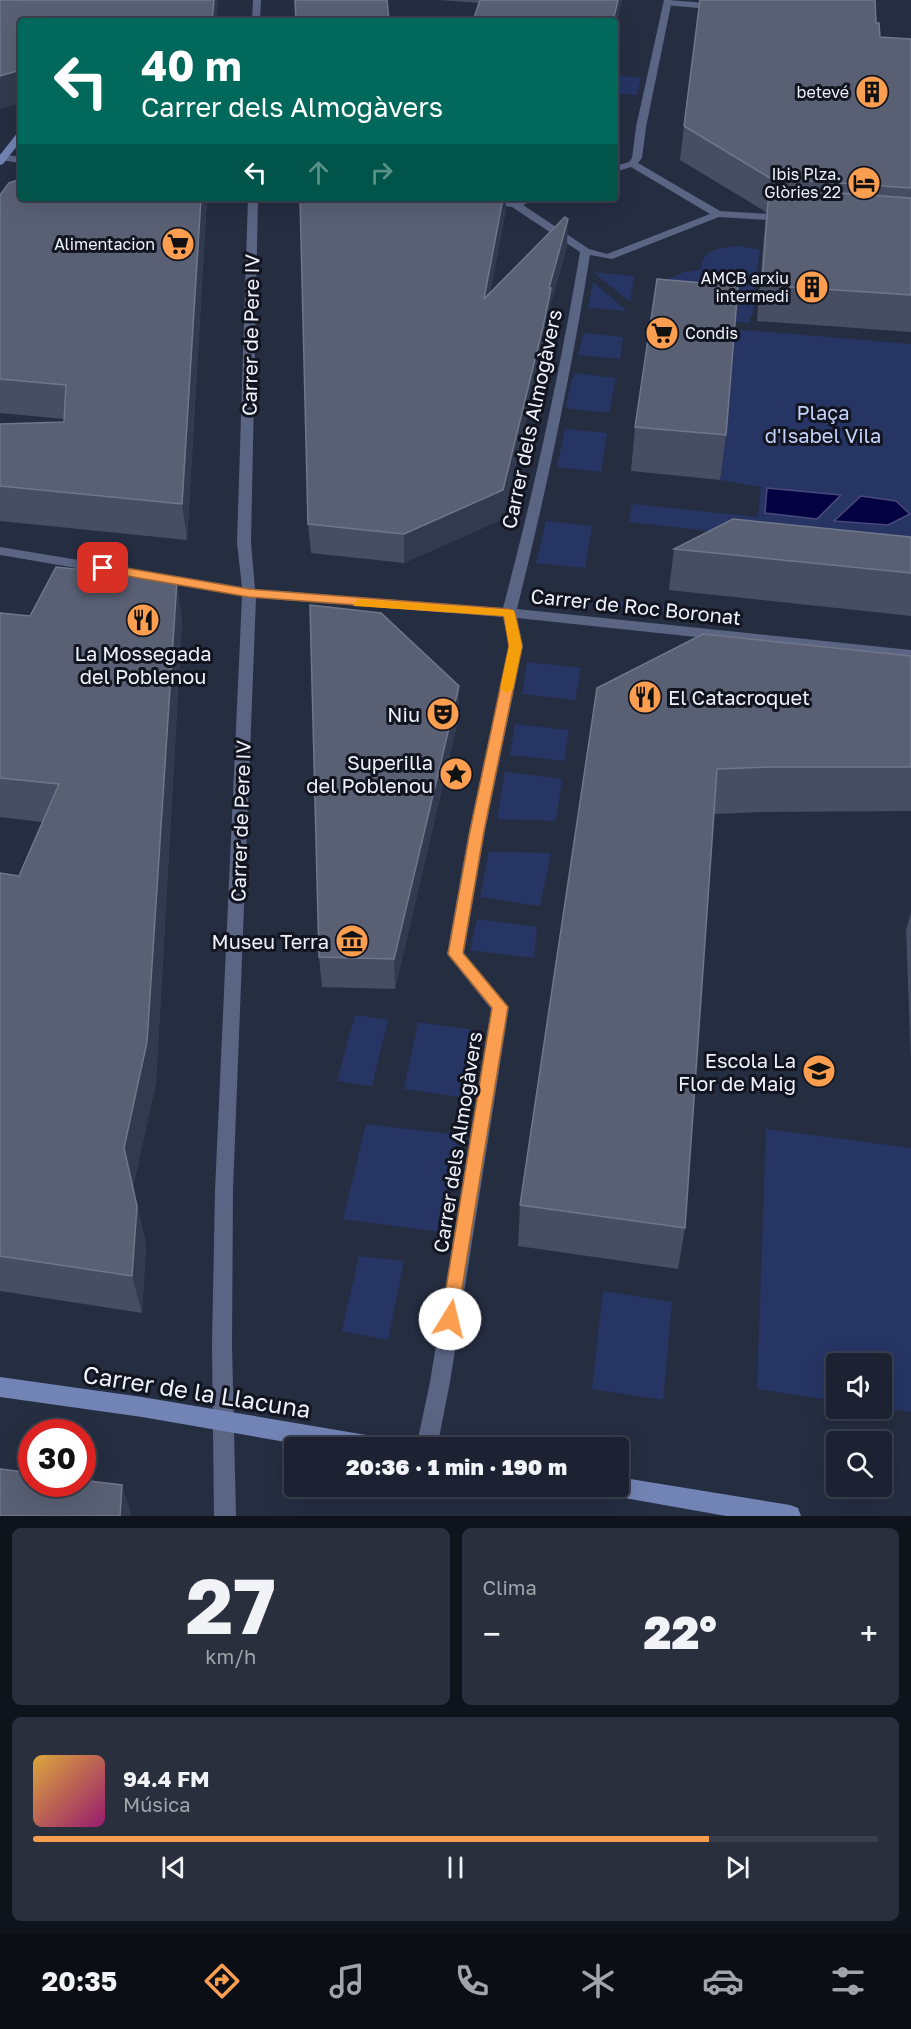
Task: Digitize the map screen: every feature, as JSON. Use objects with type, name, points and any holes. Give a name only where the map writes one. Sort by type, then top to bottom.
[{"type":"street","points":[[256,0],[256,18]]},
{"type":"street","points":[[618,169],[632,164],[637,158],[641,127],[668,2],[714,7],[732,5]]},
{"type":"street","points":[[1,159],[18,139]]},
{"type":"street","points":[[1,159],[18,160]]},
{"type":"street","points":[[632,164],[718,214]]},
{"type":"street","name":"Carrer de Pere IV","points":[[225,1516],[224,1190],[249,593],[244,543],[253,201]]},
{"type":"street","points":[[488,201],[515,204],[524,201]]},
{"type":"street","points":[[515,204],[584,256],[608,257],[718,214],[801,219]]},
{"type":"street","name":"Carrer dels Almogàvers","points":[[428,1437],[440,1382],[500,1007],[455,954],[477,831],[516,646],[509,613],[536,507],[584,256]]},
{"type":"street","name":"Carrer de Roc Boronat","points":[[0,551],[249,593],[509,613],[911,655]]},
{"type":"street","name":"Carrer de la Llacuna","points":[[0,1387],[142,1407],[316,1437]]},
{"type":"street","points":[[629,1489],[790,1516]]},
{"type":"green space","points":[[620,76],[641,78],[637,95],[618,93]]},
{"type":"green space","points":[[740,246],[760,250],[752,317],[749,323],[698,319],[665,280],[684,272],[702,269],[705,257],[714,250]]},
{"type":"green space","points":[[593,272],[634,276],[630,302]]},
{"type":"green space","points":[[593,282],[627,311],[588,308]]},
{"type":"green space","name":"Plaça d'Isabel Vila","points":[[732,329],[911,344],[911,554],[629,522],[632,504],[758,517],[761,487],[720,480]]},
{"type":"green space","points":[[584,333],[623,337],[620,359],[578,355]]},
{"type":"green space","points":[[574,373],[616,378],[609,413],[565,408]]},
{"type":"green space","points":[[565,429],[607,433],[601,472],[557,467]]},
{"type":"green space","points":[[546,521],[592,526],[585,568],[536,563]]},
{"type":"green space","points":[[616,601],[675,607],[674,613],[615,606]]},
{"type":"green space","points":[[527,662],[581,668],[575,700],[522,694]]},
{"type":"green space","points":[[515,724],[569,730],[564,761],[510,755]]},
{"type":"green space","points":[[505,772],[562,779],[556,821],[497,819]]},
{"type":"green space","points":[[489,852],[551,853],[540,906],[480,897]]},
{"type":"green space","points":[[477,919],[537,927],[534,958],[470,950]]},
{"type":"green space","points":[[355,1015],[388,1020],[372,1086],[337,1081]]},
{"type":"green space","points":[[418,1022],[479,1031],[467,1098],[404,1089]]},
{"type":"green space","points":[[366,1124],[459,1135],[440,1232],[343,1219]]},
{"type":"green space","points":[[766,1129],[911,1148],[911,1412],[892,1409],[892,1353],[826,1353],[826,1399],[757,1389]]},
{"type":"green space","points":[[359,1256],[404,1261],[388,1340],[342,1331]]},
{"type":"green space","points":[[603,1291],[672,1302],[663,1400],[592,1389]]},
{"type":"shaded area","points":[[767,488],[841,495],[817,519],[765,513]]},
{"type":"shaded area","points":[[861,496],[896,501],[910,514],[888,525],[834,521]]},
{"type":"building","points":[[0,0],[214,0],[212,18],[18,18],[18,71],[0,76]]},
{"type":"building","points":[[295,0],[387,0],[389,18],[296,18]]},
{"type":"building","points":[[480,0],[618,0],[614,18],[474,18]]},
{"type":"building","points":[[700,0],[875,0],[876,23],[879,23],[880,37],[911,39],[911,188],[770,178],[684,126]]},
{"type":"building","points":[[18,180],[18,201],[201,201],[182,504],[0,486],[0,424],[64,422],[66,385],[0,379],[0,195],[9,183]]},
{"type":"building","points":[[769,188],[911,198],[911,295],[762,285]]},
{"type":"building","points":[[300,201],[502,201],[484,299],[565,217],[568,219],[549,288],[551,288],[543,327],[503,490],[404,534],[308,524]]},
{"type":"building","points":[[657,279],[738,286],[726,435],[635,427]]},
{"type":"building","points":[[733,519],[911,537],[911,573],[674,549]]},
{"type":"building","points":[[56,567],[177,580],[147,1042],[124,1148],[137,1206],[132,1276],[0,1256],[0,873],[19,876],[59,784],[0,778],[0,613],[30,616]]},
{"type":"building","points":[[310,605],[381,613],[459,686],[394,959],[319,957]]},
{"type":"building","points":[[703,634],[911,656],[911,767],[717,769],[685,1228],[520,1205],[597,688]]},
{"type":"building","points":[[0,1469],[18,1471],[18,1497],[96,1497],[96,1482],[122,1485],[120,1516],[0,1516]]},
{"type":"slow traffic","points":[[359,603],[509,613],[516,646],[507,689]]},
{"type":"place","name":"betevé","points":[[872,92]]},
{"type":"place","name":"Ibis Plza. Glòries 22","points":[[864,183]]},
{"type":"place","name":"Alimentacion","points":[[178,244]]},
{"type":"place","name":"AMCB arxiu intermedi","points":[[812,287]]},
{"type":"place","name":"Condis","points":[[662,333]]},
{"type":"place","name":"La Mossegada del Poblenou","points":[[143,620]]},
{"type":"place","name":"El Catacroquet","points":[[645,697]]},
{"type":"place","name":"Niu","points":[[443,714]]},
{"type":"place","name":"Superilla del Poblenou","points":[[456,774]]},
{"type":"place","name":"Museu Terra","points":[[352,941]]},
{"type":"place","name":"Escola La Flor de Maig","points":[[819,1071]]},
{"type":"route","points":[[103,568],[249,593],[509,613],[516,646],[477,831],[455,954],[500,1007],[450,1319]]}]
